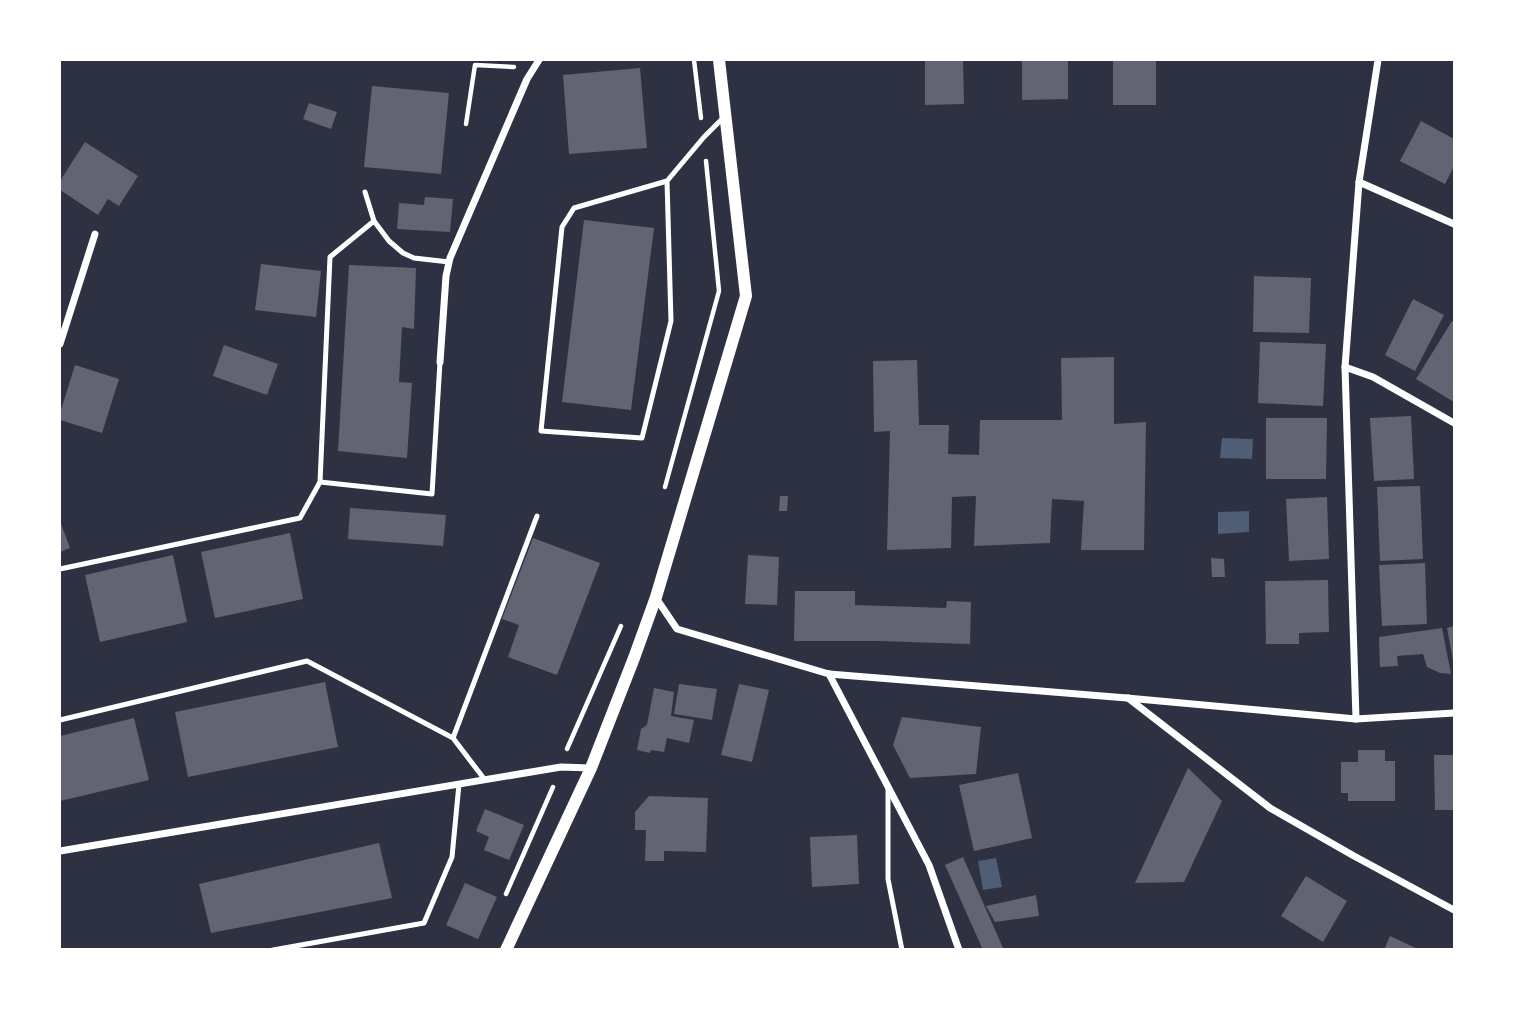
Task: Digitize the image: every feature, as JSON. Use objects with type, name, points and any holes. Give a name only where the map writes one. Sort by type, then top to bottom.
[{"type":"street","points":[[440,362],[449,262],[532,68],[539,60]]},
{"type":"street","points":[[506,950],[591,768],[634,658],[656,597],[746,296],[719,60]]},
{"type":"street","points":[[1356,719],[1345,367],[1359,182],[1378,60]]},
{"type":"street","points":[[1359,182],[1454,224]]},
{"type":"street","points":[[60,344],[95,234]]},
{"type":"street","points":[[1345,367],[1373,377],[1454,423]]},
{"type":"street","points":[[656,597],[677,629],[829,674],[1356,719],[1454,713]]},
{"type":"street","points":[[829,674],[929,865],[959,950]]},
{"type":"street","points":[[1127,698],[1270,808],[1454,911]]},
{"type":"street","points":[[60,852],[561,767],[591,768]]},
{"type":"lane","points":[[667,181],[671,321],[642,438],[541,431],[562,227],[574,208],[667,181],[725,116]]},
{"type":"lane","points":[[365,192],[374,221],[389,241],[403,253],[414,258],[449,262]]},
{"type":"lane","points":[[60,569],[300,517],[320,482],[330,257],[374,221]]},
{"type":"lane","points":[[320,482],[432,494],[440,362]]},
{"type":"lane","points":[[453,738],[537,516]]},
{"type":"lane","points":[[60,720],[307,661],[453,738],[485,780]]},
{"type":"lane","points":[[273,950],[424,923],[452,857],[459,785]]},
{"type":"lane","points":[[888,787],[888,879],[902,950]]},
{"type":"path","points":[[664,489],[719,291],[694,60]]},
{"type":"path","points":[[466,124],[475,65],[532,68]]},
{"type":"path","points":[[503,901],[624,618]]},
{"type":"water","points":[[1222,438],[1253,439],[1252,459],[1220,458]]},
{"type":"water","points":[[1249,511],[1249,532],[1218,534],[1218,512]]},
{"type":"water","points":[[996,858],[1002,887],[983,890],[978,861]]},
{"type":"building","points":[[925,60],[963,60],[964,104],[925,105]]},
{"type":"building","points":[[1022,60],[1068,60],[1068,99],[1022,100]]},
{"type":"building","points":[[1113,60],[1156,60],[1156,105],[1113,105]]},
{"type":"building","points":[[640,68],[647,148],[569,154],[563,75]]},
{"type":"building","points":[[372,86],[449,93],[441,174],[364,167]]},
{"type":"building","points":[[309,103],[337,112],[331,129],[303,119]]},
{"type":"building","points":[[1421,121],[1454,139],[1454,166],[1445,184],[1400,161]]},
{"type":"building","points":[[85,142],[138,176],[119,206],[108,199],[98,215],[60,190],[60,181]]},
{"type":"building","points":[[425,197],[453,199],[450,232],[397,229],[399,203],[424,205]]},
{"type":"building","points":[[584,220],[654,228],[631,410],[562,402]]},
{"type":"building","points":[[261,264],[321,271],[316,317],[255,310]]},
{"type":"building","points":[[349,265],[416,268],[414,329],[402,327],[399,382],[412,383],[407,458],[338,451]]},
{"type":"building","points":[[1254,276],[1311,278],[1309,333],[1253,332]]},
{"type":"building","points":[[1413,299],[1444,315],[1415,371],[1385,355]]},
{"type":"building","points":[[1452,321],[1454,323],[1454,402],[1416,379]]},
{"type":"building","points":[[1260,342],[1326,344],[1323,406],[1258,403]]},
{"type":"building","points":[[224,345],[278,364],[267,395],[213,376]]},
{"type":"building","points":[[1114,357],[1114,424],[1146,422],[1144,550],[1081,550],[1084,501],[1052,499],[1050,543],[974,546],[976,496],[952,497],[951,548],[887,550],[890,431],[874,432],[873,361],[917,360],[919,425],[949,425],[948,454],[979,455],[980,420],[1062,420],[1061,358]]},
{"type":"building","points":[[75,365],[119,379],[102,433],[60,420]]},
{"type":"building","points":[[1411,416],[1414,479],[1374,481],[1370,418]]},
{"type":"building","points":[[1266,418],[1327,418],[1326,479],[1266,479]]},
{"type":"building","points":[[1420,486],[1423,559],[1380,561],[1377,487]]},
{"type":"building","points":[[780,496],[788,496],[787,511],[779,511]]},
{"type":"building","points":[[1327,497],[1329,559],[1289,561],[1286,499]]},
{"type":"building","points":[[350,508],[446,515],[443,546],[348,539]]},
{"type":"building","points":[[60,521],[70,548],[60,552]]},
{"type":"building","points":[[290,533],[303,599],[215,618],[201,552]]},
{"type":"building","points":[[533,538],[600,563],[557,675],[508,657],[519,625],[502,619]]},
{"type":"building","points":[[173,555],[187,622],[100,642],[85,575]]},
{"type":"building","points":[[748,555],[779,557],[777,605],[745,604]]},
{"type":"building","points":[[1211,558],[1224,559],[1225,577],[1212,577]]},
{"type":"building","points":[[1425,563],[1427,624],[1382,626],[1379,565]]},
{"type":"building","points":[[1328,580],[1329,632],[1299,633],[1299,644],[1266,644],[1265,581]]},
{"type":"building","points":[[795,591],[855,591],[855,605],[946,608],[947,601],[971,602],[970,644],[794,641]]},
{"type":"building","points":[[1454,626],[1454,660],[1453,661],[1447,628]]},
{"type":"building","points":[[1442,628],[1451,674],[1440,673],[1427,667],[1423,654],[1397,656],[1398,666],[1380,667],[1379,637]]},
{"type":"building","points":[[325,682],[338,747],[188,777],[175,712]]},
{"type":"building","points":[[679,684],[717,689],[712,720],[674,714]]},
{"type":"building","points":[[739,684],[769,690],[752,762],[721,755]]},
{"type":"building","points":[[654,688],[674,692],[671,716],[694,720],[689,743],[667,738],[664,752],[637,750],[641,729],[647,725]]},
{"type":"building","points":[[902,717],[981,727],[976,774],[910,778],[893,745]]},
{"type":"building","points":[[134,718],[149,780],[60,801],[60,736]]},
{"type":"building","points":[[1358,750],[1385,750],[1385,761],[1395,761],[1395,801],[1348,801],[1348,793],[1341,793],[1341,762],[1358,762]]},
{"type":"building","points":[[1434,755],[1454,755],[1454,810],[1435,810]]},
{"type":"building","points":[[1188,768],[1222,801],[1184,882],[1135,883]]},
{"type":"building","points":[[1018,773],[1032,838],[974,851],[959,785]]},
{"type":"building","points":[[649,796],[708,798],[706,852],[664,851],[664,861],[645,861],[646,830],[635,830],[635,812]]},
{"type":"building","points":[[485,809],[524,825],[509,860],[484,850],[489,837],[476,831]]},
{"type":"building","points":[[857,835],[859,884],[812,887],[810,837]]},
{"type":"building","points":[[379,843],[392,898],[211,933],[199,884]]},
{"type":"building","points":[[963,857],[1003,950],[983,950],[945,865]]},
{"type":"building","points":[[1306,876],[1347,901],[1323,942],[1281,916]]},
{"type":"building","points":[[465,883],[497,897],[478,939],[446,925]]},
{"type":"building","points":[[1036,895],[1039,916],[995,922],[986,906]]},
{"type":"building","points":[[1390,936],[1420,950],[1384,950]]}]
